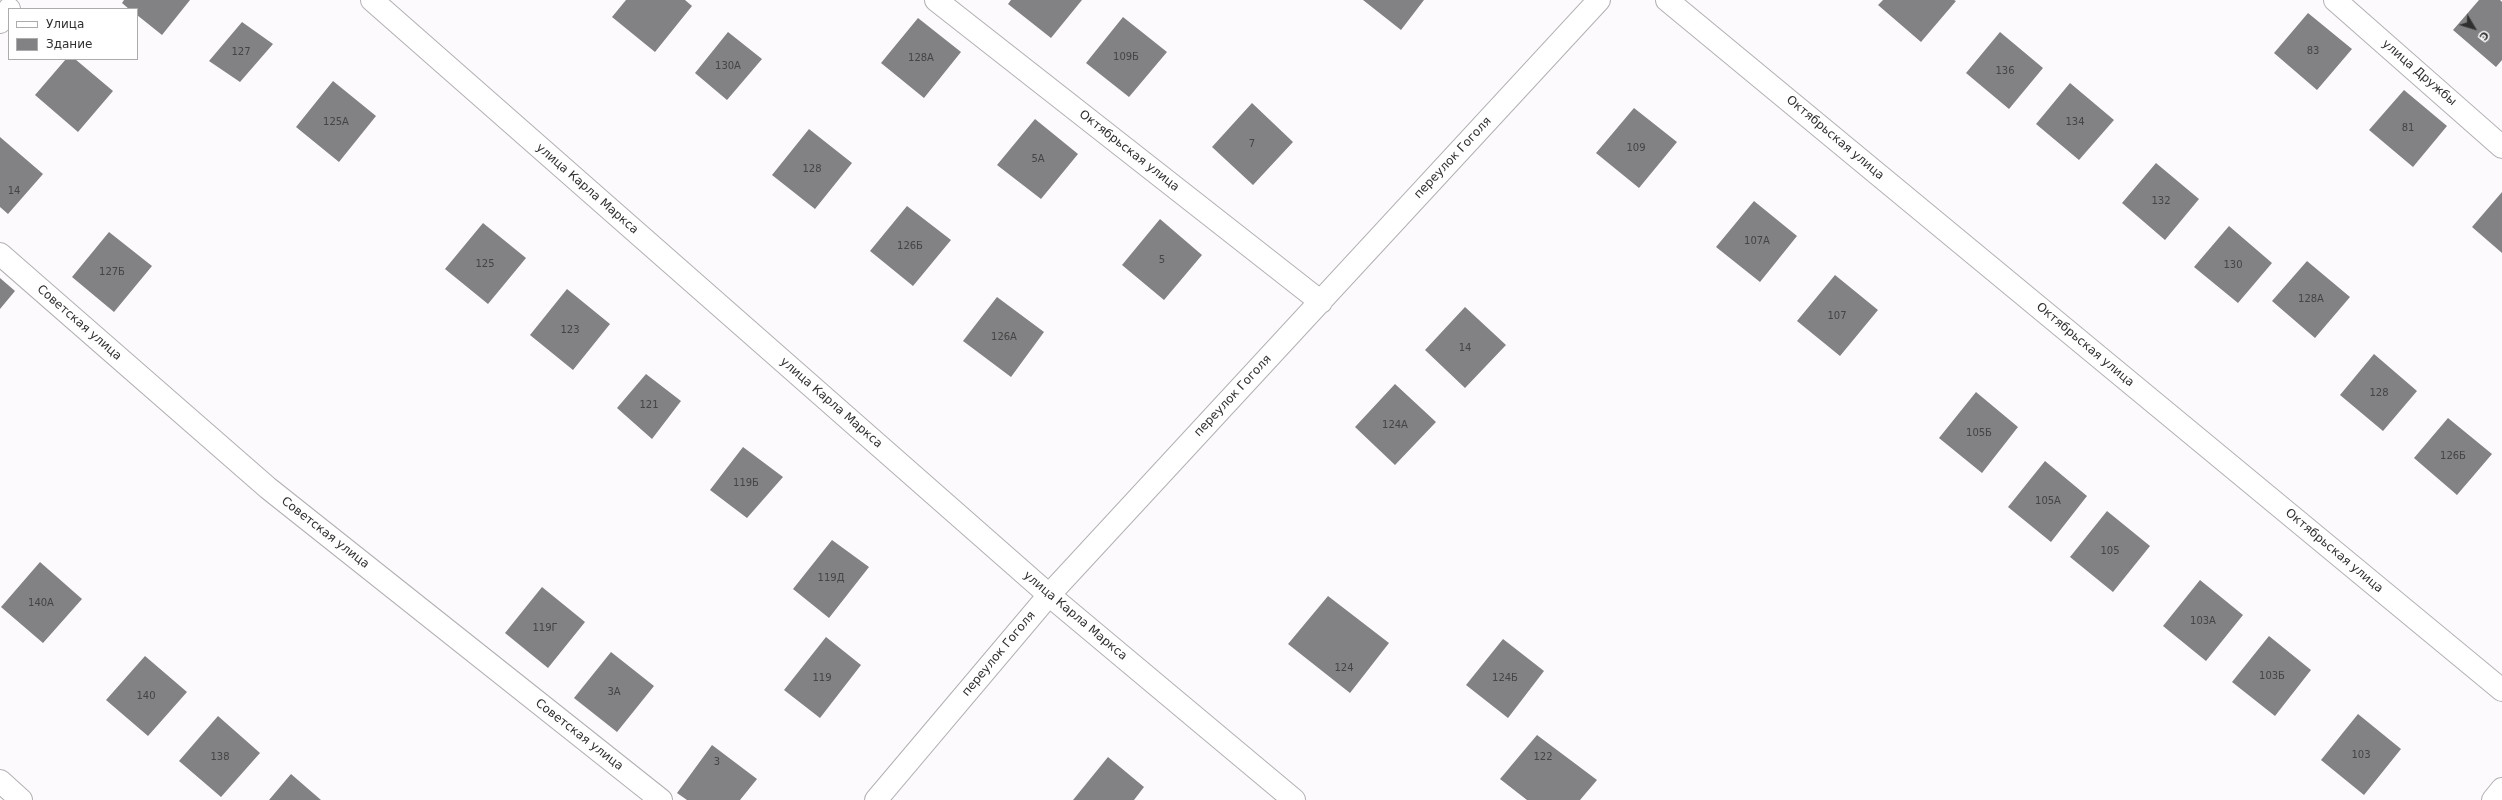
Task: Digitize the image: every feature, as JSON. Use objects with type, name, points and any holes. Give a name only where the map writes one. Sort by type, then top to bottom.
[{"type":"street","points":[[10,8],[16,0]]},
{"type":"street","name":"улица Карла Маркса","points":[[372,0],[1049,595],[1294,800]]},
{"type":"street","name":"Октябрьская улица","points":[[936,0],[1321,302]]},
{"type":"street","name":"переулок Гоголя","points":[[876,800],[1049,595],[1599,0]]},
{"type":"street","name":"Октябрьская улица","points":[[1667,0],[2502,690]]},
{"type":"street","name":"улица Дружбы","points":[[2335,0],[2502,146]]},
{"type":"street","points":[[0,22],[8,10]]},
{"type":"street","name":"Советская улица","points":[[0,254],[268,488],[661,800]]},
{"type":"street","points":[[0,781],[21,800]]},
{"type":"street","points":[[2493,800],[2502,789]]},
{"type":"building","points":[[124,0],[190,0],[162,35],[138,16],[138,8],[128,8],[122,3]]},
{"type":"building","points":[[626,0],[685,0],[692,6],[655,52],[612,17]]},
{"type":"building","points":[[1011,0],[1082,0],[1051,38],[1008,4]]},
{"type":"building","points":[[1363,0],[1424,0],[1401,30]]},
{"type":"building","points":[[1883,0],[1956,1],[1921,42],[1878,5]]},
{"type":"building","points":[[2479,0],[2500,0],[2502,2],[2502,60],[2496,67],[2453,30]]},
{"type":"building","points":[[2308,13],[2352,49],[2317,90],[2274,53]]},
{"type":"building","points":[[1123,17],[1167,52],[1129,97],[1086,63]]},
{"type":"building","points":[[918,18],[961,52],[924,98],[881,63]]},
{"type":"building","points":[[242,22],[273,44],[240,82],[209,61]]},
{"type":"building","points":[[728,32],[762,59],[727,100],[695,73]]},
{"type":"building","points":[[2000,32],[2043,68],[2009,109],[1966,73]]},
{"type":"building","points":[[65,60],[76,60],[113,91],[78,132],[35,95]]},
{"type":"building","points":[[333,81],[376,116],[339,162],[296,127]]},
{"type":"building","points":[[2070,83],[2114,120],[2079,160],[2036,124]]},
{"type":"building","points":[[2404,90],[2447,126],[2413,167],[2369,130]]},
{"type":"building","points":[[1252,103],[1293,142],[1253,185],[1212,147]]},
{"type":"building","points":[[1634,108],[1677,142],[1639,188],[1596,153]]},
{"type":"building","points":[[1035,119],[1078,154],[1041,199],[997,165]]},
{"type":"building","points":[[809,129],[852,163],[815,209],[772,175]]},
{"type":"building","points":[[0,137],[43,174],[8,214],[0,207]]},
{"type":"building","points":[[2156,163],[2199,199],[2165,240],[2122,203]]},
{"type":"building","points":[[2502,192],[2502,253],[2472,227]]},
{"type":"building","points":[[1754,201],[1797,236],[1760,282],[1716,247]]},
{"type":"building","points":[[907,206],[951,240],[913,286],[870,251]]},
{"type":"building","points":[[1160,219],[1202,255],[1164,300],[1122,265]]},
{"type":"building","points":[[483,223],[526,258],[488,304],[445,269]]},
{"type":"building","points":[[2229,226],[2272,263],[2238,303],[2194,267]]},
{"type":"building","points":[[109,232],[152,266],[114,312],[72,277]]},
{"type":"building","points":[[2307,261],[2350,297],[2315,338],[2272,301]]},
{"type":"building","points":[[1835,275],[1878,310],[1840,356],[1797,321]]},
{"type":"building","points":[[0,278],[15,291],[0,309]]},
{"type":"building","points":[[567,289],[610,324],[573,370],[530,335]]},
{"type":"building","points":[[997,297],[1044,332],[1011,377],[963,341]]},
{"type":"building","points":[[1465,307],[1506,345],[1465,388],[1425,350]]},
{"type":"building","points":[[2374,354],[2417,391],[2383,431],[2340,395]]},
{"type":"building","points":[[646,374],[681,401],[652,439],[617,408]]},
{"type":"building","points":[[1395,384],[1436,422],[1395,465],[1355,427]]},
{"type":"building","points":[[1976,392],[2018,427],[1982,473],[1939,438]]},
{"type":"building","points":[[2448,418],[2492,454],[2457,495],[2414,458]]},
{"type":"building","points":[[743,447],[783,477],[747,518],[710,490]]},
{"type":"building","points":[[2045,461],[2087,496],[2051,542],[2008,507]]},
{"type":"building","points":[[2107,511],[2150,546],[2113,592],[2070,557]]},
{"type":"building","points":[[832,540],[869,567],[829,618],[793,589]]},
{"type":"building","points":[[40,562],[82,599],[43,643],[1,607]]},
{"type":"building","points":[[2200,580],[2243,615],[2206,661],[2163,626]]},
{"type":"building","points":[[542,587],[585,622],[548,668],[505,633]]},
{"type":"building","points":[[1328,596],[1389,643],[1350,693],[1288,644]]},
{"type":"building","points":[[2269,636],[2311,670],[2275,716],[2232,682]]},
{"type":"building","points":[[826,637],[861,665],[820,718],[784,690]]},
{"type":"building","points":[[1503,639],[1544,671],[1508,718],[1466,685]]},
{"type":"building","points":[[611,652],[654,686],[617,732],[574,698]]},
{"type":"building","points":[[145,656],[187,692],[148,736],[106,700]]},
{"type":"building","points":[[2358,714],[2401,749],[2364,795],[2321,760]]},
{"type":"building","points":[[218,716],[260,753],[221,797],[179,761]]},
{"type":"building","points":[[1537,735],[1597,780],[1580,800],[1527,800],[1500,779]]},
{"type":"building","points":[[712,745],[757,779],[740,800],[687,800],[677,793]]},
{"type":"building","points":[[1108,757],[1144,787],[1134,800],[1073,800]]},
{"type":"building","points":[[291,774],[321,800],[269,800]]}]
